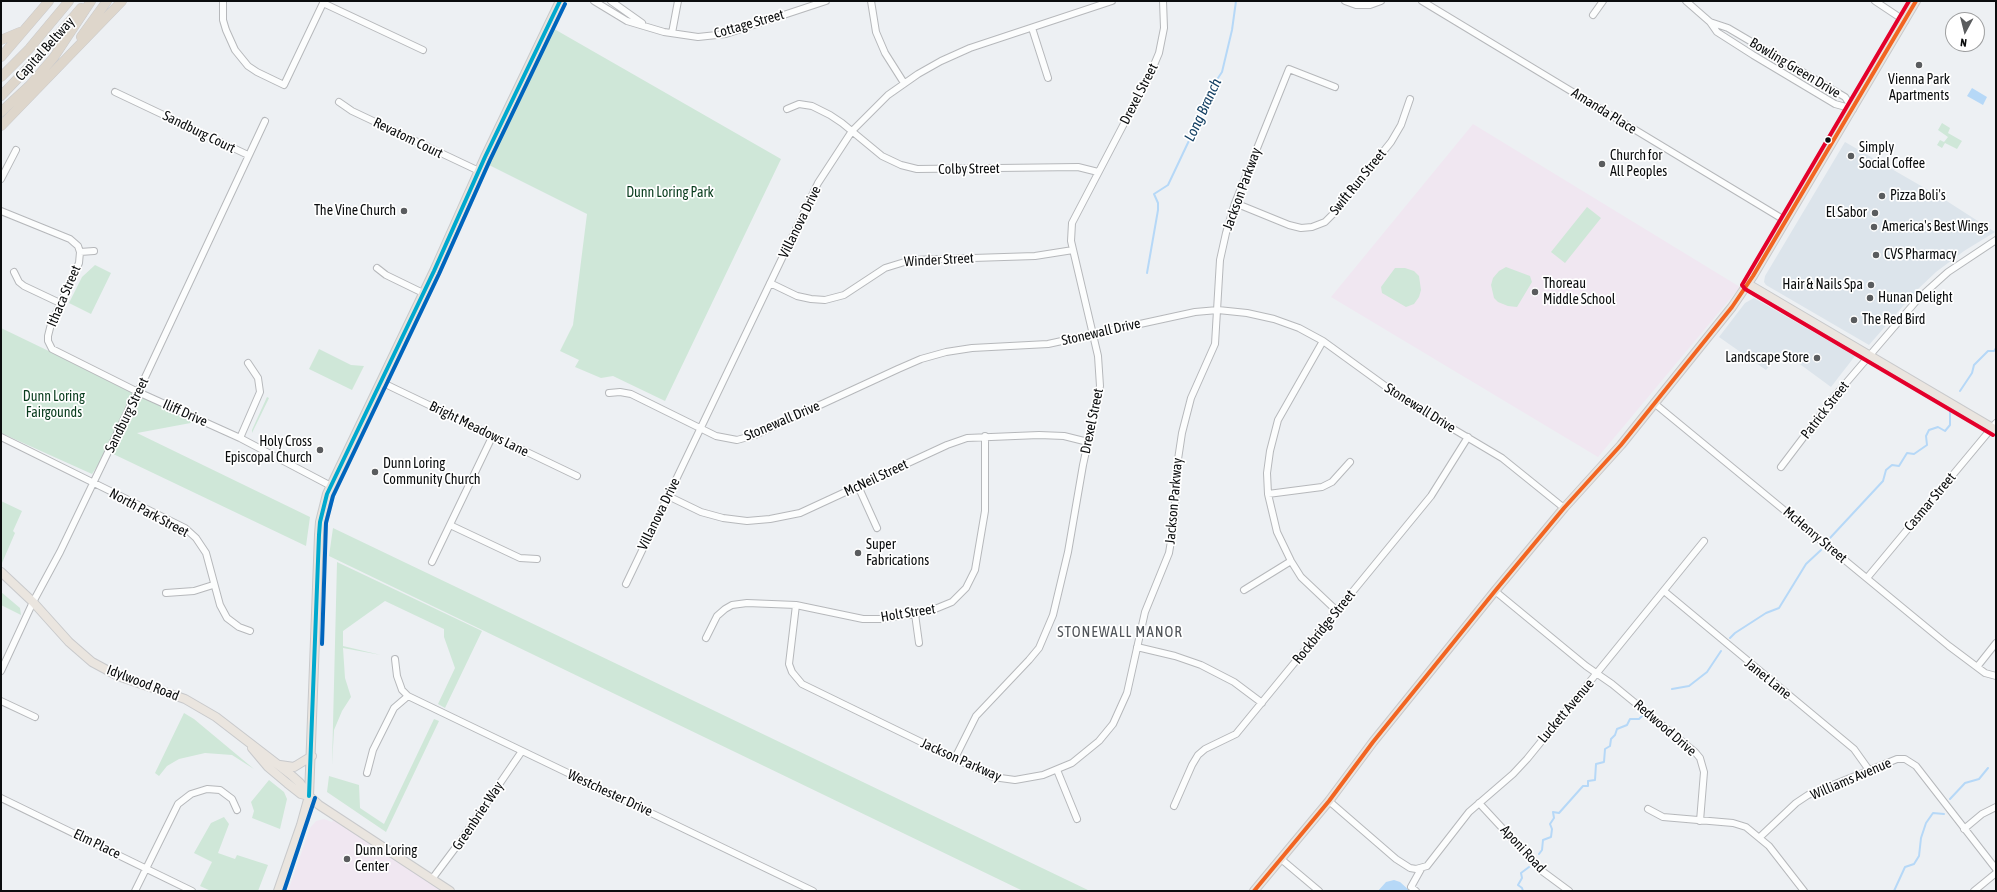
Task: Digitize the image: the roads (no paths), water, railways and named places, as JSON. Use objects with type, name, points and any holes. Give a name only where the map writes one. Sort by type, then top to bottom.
[{"type":"highway","points":[[1,57],[49,1]]},
{"type":"highway","points":[[1,78],[29,49],[69,1]]},
{"type":"highway","name":"Capital Beltway","points":[[1,96],[52,42],[87,1]]},
{"type":"highway","points":[[1,112],[30,85],[54,57],[92,1]]},
{"type":"highway","points":[[59,66],[106,1]]},
{"type":"highway","points":[[1,126],[122,1]]},
{"type":"highway","points":[[1,40],[19,33],[30,24]]},
{"type":"main road","points":[[278,891],[299,833],[309,796],[312,756],[320,522],[330,486],[424,293],[479,171],[560,1]]},
{"type":"main road","points":[[1254,891],[1329,801],[1373,742],[1564,508],[1608,460],[1728,313],[1748,284],[1786,221],[1916,1]]},
{"type":"main road","points":[[1748,284],[1995,427]]},
{"type":"main road","name":"Idylwood Road","points":[[1,572],[33,602],[69,642],[92,662],[118,676],[185,699],[216,717],[278,764],[300,783],[309,796],[319,805],[450,891]]},
{"type":"main road","name":"Idylwood Road","points":[[241,735],[268,767],[301,794],[309,796]]},
{"type":"main road","points":[[278,764],[286,767],[294,767],[312,756]]},
{"type":"street","points":[[223,1],[226,30],[235,50],[244,62],[257,72],[284,84],[324,2],[423,50]]},
{"type":"street","name":"Cottage Street","points":[[594,1],[627,21],[672,33],[698,37],[726,34],[826,1]]},
{"type":"street","name":"Cottage Street","points":[[611,1],[647,26]]},
{"type":"street","points":[[672,33],[678,1]]},
{"type":"street","points":[[871,1],[876,32],[882,48],[904,83]]},
{"type":"street","name":"Villanova Drive","points":[[626,584],[818,183],[852,131],[878,104],[904,83],[952,55],[1112,1]]},
{"type":"street","name":"Drexel Street","points":[[955,758],[976,716],[1029,660],[1046,635],[1052,615],[1068,552],[1100,386],[1100,364],[1070,233],[1072,223],[1151,72],[1159,53],[1164,28],[1163,1]]},
{"type":"street","points":[[1345,1],[1356,5],[1370,5],[1381,1]]},
{"type":"street","name":"Amanda Place","points":[[1422,1],[1786,221]]},
{"type":"street","points":[[1593,15],[1603,1]]},
{"type":"street","name":"Bowling Green Drive","points":[[1686,1],[1710,22],[1717,32],[1835,104],[1853,109]]},
{"type":"street","points":[[1875,1],[1905,21]]},
{"type":"street","name":"Bowling Green Drive","points":[[1710,22],[1728,28],[1845,97],[1853,109]]},
{"type":"street","points":[[1032,28],[1048,78]]},
{"type":"street","name":"Jackson Parkway","points":[[796,604],[789,659],[792,672],[796,680],[993,777],[1004,780],[1025,780],[1057,770],[1086,753],[1099,742],[1113,724],[1127,693],[1145,612],[1169,553],[1174,523],[1177,466],[1182,433],[1191,398],[1215,344],[1220,260],[1235,203],[1289,69],[1334,87]]},
{"type":"street","name":"Sandburg Court","points":[[115,92],[248,156],[265,121]]},
{"type":"street","name":"Swift Run Street","points":[[1235,203],[1289,225],[1301,228],[1312,227],[1325,222],[1391,142],[1401,125],[1410,99]]},
{"type":"street","name":"Revatom Court","points":[[339,102],[360,115],[479,171]]},
{"type":"street","name":"Colby Street","points":[[787,109],[799,104],[812,106],[830,114],[882,156],[901,165],[917,169],[1078,167],[1098,172]]},
{"type":"street","points":[[1,179],[16,150]]},
{"type":"street","name":"Sandburg Street","points":[[1,672],[33,602],[60,552],[138,392],[248,156]]},
{"type":"street","name":"Ithaca Street","points":[[1,211],[70,239],[78,246],[80,252],[78,263],[60,303],[48,336]]},
{"type":"street","name":"Patrick Street","points":[[1781,467],[1834,397],[1929,288],[1959,263],[1996,240]]},
{"type":"street","name":"Winder Street","points":[[770,283],[797,296],[825,300],[844,295],[885,268],[911,260],[1035,256],[1073,250]]},
{"type":"street","points":[[80,252],[94,251]]},
{"type":"street","points":[[377,268],[386,276],[424,293]]},
{"type":"street","points":[[14,272],[19,282],[24,286],[60,303]]},
{"type":"street","name":"Stonewall Drive","points":[[609,393],[620,392],[631,394],[700,429],[725,439],[746,438],[931,355],[972,348],[1048,344],[1178,315],[1218,310],[1247,313],[1274,319],[1299,328],[1323,341],[1392,391],[1502,458],[1564,508]]},
{"type":"street","name":"Iliff Drive","points":[[48,336],[49,345],[56,352],[138,392],[240,438],[330,486]]},
{"type":"street","points":[[1323,341],[1278,420],[1270,451],[1267,473],[1268,494],[1277,532],[1291,561],[1302,577],[1318,595],[1336,611]]},
{"type":"street","points":[[240,438],[260,392],[258,378],[248,363]]},
{"type":"street","name":"Bright Meadows Lane","points":[[381,382],[577,476]]},
{"type":"street","name":"McHenry Street","points":[[1654,404],[1977,667],[1985,673],[1996,676]]},
{"type":"street","name":"Casmar Street","points":[[1867,578],[1995,427]]},
{"type":"street","points":[[432,562],[492,435]]},
{"type":"street","name":"McNeil Street","points":[[668,496],[701,512],[723,518],[747,521],[770,519],[800,513],[952,443],[985,436],[1050,435],[1088,442]]},
{"type":"street","name":"Holt Street","points":[[706,638],[717,616],[732,605],[766,602],[796,604],[863,619],[880,619],[914,614],[940,608],[952,602],[966,588],[975,570],[985,511],[985,436]]},
{"type":"street","name":"North Park Street","points":[[1,437],[93,484],[185,528],[196,538],[206,553],[211,565],[213,585],[220,605],[227,618],[239,627],[250,631]]},
{"type":"street","name":"Rockbridge Street","points":[[1174,806],[1192,765],[1198,756],[1205,749],[1236,734],[1431,496],[1468,437]]},
{"type":"street","points":[[1268,494],[1322,487],[1332,482],[1350,462]]},
{"type":"street","points":[[858,486],[877,528]]},
{"type":"street","points":[[450,525],[520,558],[537,559]]},
{"type":"street","name":"Luckett Avenue","points":[[1416,891],[1411,887],[1419,869],[1427,866],[1479,803],[1513,774],[1597,674],[1704,541]]},
{"type":"street","points":[[1244,590],[1291,561]]},
{"type":"street","points":[[166,594],[194,591],[213,585]]},
{"type":"street","name":"Redwood Drive","points":[[1496,591],[1597,674],[1646,710],[1695,752],[1700,758],[1704,772],[1700,821]]},
{"type":"street","name":"Janet Lane","points":[[1664,591],[1854,749],[1869,770]]},
{"type":"street","points":[[914,614],[919,643]]},
{"type":"street","points":[[1977,667],[1996,643]]},
{"type":"street","points":[[1137,647],[1175,656],[1201,665],[1234,682],[1262,703]]},
{"type":"street","points":[[367,774],[373,750],[394,708],[408,696],[402,690],[397,676],[395,659]]},
{"type":"street","name":"Westchester Drive","points":[[408,696],[813,891]]},
{"type":"street","points":[[1,701],[35,717]]},
{"type":"street","name":"Greenbrier Way","points":[[432,879],[459,843],[522,751]]},
{"type":"street","name":"Williams Avenue","points":[[1760,837],[1808,795],[1897,760],[1908,760],[1916,766],[1964,829]]},
{"type":"street","points":[[1057,770],[1077,819]]},
{"type":"street","points":[[135,891],[178,804],[192,794],[207,788],[220,790],[232,799],[237,810]]},
{"type":"street","name":"Elm Place","points":[[1,798],[192,891]]},
{"type":"street","points":[[1329,801],[1396,859],[1410,868],[1419,869]]},
{"type":"street","name":"Aponi Road","points":[[1479,803],[1542,871],[1567,891]]},
{"type":"street","points":[[1996,807],[1982,814],[1964,829],[1996,869]]},
{"type":"street","points":[[1648,809],[1663,817],[1746,827],[1760,837],[1804,891]]},
{"type":"street","points":[[1281,859],[1319,891]]},
{"type":"street","points":[[1974,891],[1996,873]]},
{"type":"water","points":[[1972,88],[1987,97],[1983,105],[1967,96]]},
{"type":"water","points":[[1394,880],[1400,882],[1410,891],[1378,891],[1386,882]]},
{"type":"waterway","name":"Long Branch","points":[[1147,273],[1158,210],[1158,203],[1154,194],[1168,185],[1203,111],[1212,87],[1222,72],[1232,30],[1236,1]]},
{"type":"waterway","points":[[1960,391],[1972,373],[1974,365],[1988,351],[1994,351],[1996,348]]},
{"type":"waterway","points":[[1830,538],[1883,481],[1886,470],[1892,465],[1899,466],[1907,453],[1914,454],[1927,445],[1926,436],[1929,430],[1938,427],[1945,431],[1950,425],[1950,411]]},
{"type":"waterway","points":[[1730,638],[1735,633],[1766,613],[1779,608],[1806,564],[1821,550]]},
{"type":"waterway","points":[[1672,689],[1689,686],[1707,672],[1721,651]]},
{"type":"waterway","points":[[1539,854],[1542,850],[1543,840],[1551,837],[1552,829],[1550,824],[1554,818],[1553,812],[1559,813],[1583,786],[1588,786],[1588,781],[1595,780],[1596,764],[1604,762],[1605,749],[1610,746],[1611,739],[1615,735],[1617,729],[1627,725],[1630,719],[1639,719],[1642,716]]},
{"type":"waterway","points":[[1950,799],[1965,783],[1979,779],[1988,768]]},
{"type":"waterway","points":[[1894,891],[1905,867],[1914,864],[1919,856],[1921,838],[1926,823],[1933,813],[1944,814]]},
{"type":"waterway","points":[[1523,891],[1518,885],[1522,878],[1521,873],[1529,867]]},
{"type":"place","name":"Vienna Park Apartments","points":[[1919,65]]},
{"type":"place","name":"Simply Social Coffee","points":[[1851,156]]},
{"type":"place","name":"Church for All Peoples","points":[[1602,164]]},
{"type":"place","name":"Pizza Boli's","points":[[1882,196]]},
{"type":"place","name":"The Vine Church","points":[[404,211]]},
{"type":"place","name":"El Sabor","points":[[1875,213]]},
{"type":"place","name":"America's Best Wings","points":[[1874,227]]},
{"type":"place","name":"CVS Pharmacy","points":[[1876,255]]},
{"type":"place","name":"Hair & Nails Spa","points":[[1871,285]]},
{"type":"place","name":"Thoreau Middle School","points":[[1535,292]]},
{"type":"place","name":"Hunan Delight","points":[[1870,298]]},
{"type":"place","name":"The Red Bird","points":[[1854,320]]},
{"type":"place","name":"Landscape Store","points":[[1817,358]]},
{"type":"place","name":"Holy Cross Episcopal Church","points":[[320,450]]},
{"type":"place","name":"Dunn Loring Community Church","points":[[375,472]]},
{"type":"place","name":"Super Fabrications","points":[[858,553]]},
{"type":"place","name":"Dunn Loring Center","points":[[347,859]]},
{"type":"district","name":"STONEWALL MANOR","points":[[1120,632]]},
{"type":"park label","name":"Dunn Loring Park","points":[[670,193]]},
{"type":"park label","name":"Dunn Loring Fairgounds","points":[[54,406]]}]
